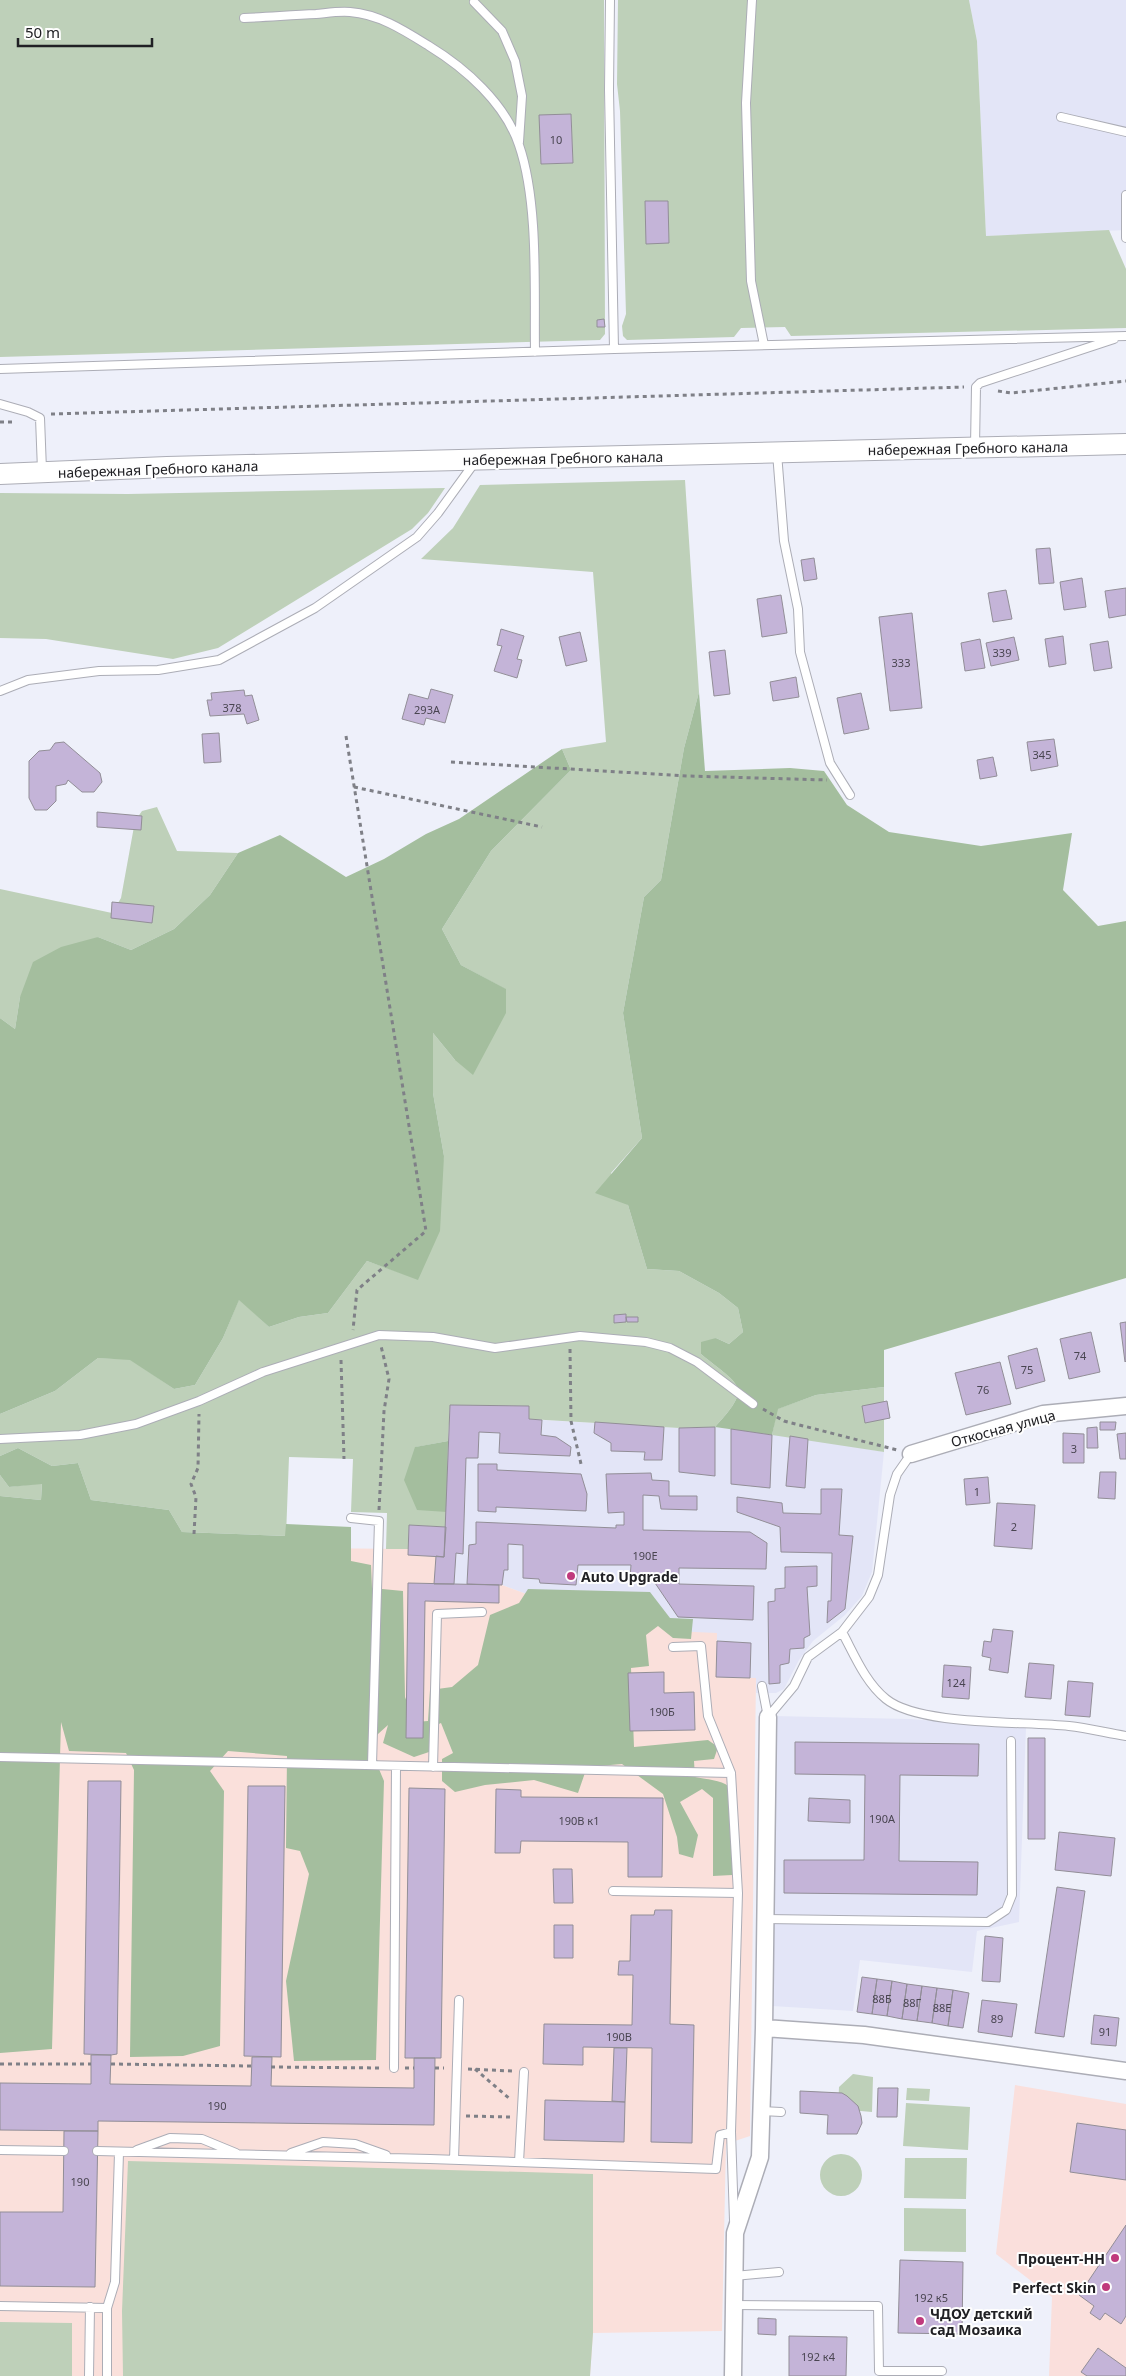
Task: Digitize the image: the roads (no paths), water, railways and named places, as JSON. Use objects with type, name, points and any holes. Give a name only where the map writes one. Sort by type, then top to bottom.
[{"type":"street","name":"набережная Гребного канала","points":[[0,474],[167,467],[1126,444]]},
{"type":"street","name":"Откосная улица","points":[[910,1454],[1043,1414],[1126,1406]]},
{"type":"street","points":[[733,2376],[734,2233],[760,2158],[764,2028],[768,1717]]},
{"type":"street","points":[[764,2028],[864,2035],[1126,2071]]},
{"type":"lane","points":[[610,0],[609,90],[614,349]]},
{"type":"lane","points":[[752,0],[746,103],[751,281],[764,345]]},
{"type":"lane","points":[[474,2],[502,31],[515,61],[522,96],[519,144]]},
{"type":"lane","points":[[244,18],[349,12],[375,16],[412,35],[452,60],[482,88],[505,117],[519,144],[527,179],[531,218],[535,352]]},
{"type":"lane","points":[[1061,118],[1126,131]]},
{"type":"lane","points":[[1126,195],[1126,238]]},
{"type":"lane","points":[[0,369],[614,349],[1124,336]]},
{"type":"lane","points":[[975,448],[976,387],[980,383],[1124,336]]},
{"type":"lane","points":[[0,404],[28,412],[40,418],[42,472]]},
{"type":"lane","points":[[777,453],[784,541],[798,609],[800,652],[830,763],[850,795]]},
{"type":"lane","points":[[0,691],[28,680],[99,671],[158,670],[219,660],[315,608],[417,536],[438,513],[476,460]]},
{"type":"lane","points":[[0,1439],[80,1435],[136,1424],[199,1401],[263,1372],[379,1335],[433,1337],[496,1348],[580,1336],[646,1342],[670,1348],[697,1362],[753,1404]]},
{"type":"lane","points":[[768,1717],[794,1686],[808,1658],[842,1632],[869,1597],[878,1575],[890,1495],[897,1474],[910,1454]]},
{"type":"lane","points":[[351,1518],[379,1521],[372,1766]]},
{"type":"lane","points":[[433,1767],[437,1614],[482,1612]]},
{"type":"lane","points":[[842,1632],[872,1684],[886,1699],[901,1708],[925,1716],[1071,1726],[1126,1736]]},
{"type":"lane","points":[[673,1647],[702,1646],[708,1716],[731,1774],[738,1892],[731,2132],[734,2233]]},
{"type":"lane","points":[[762,1686],[768,1717]]},
{"type":"lane","points":[[765,1919],[988,1922],[1006,1910],[1012,1895],[1011,1742]]},
{"type":"lane","points":[[0,1757],[731,1774]]},
{"type":"lane","points":[[394,2068],[396,1766]]},
{"type":"lane","points":[[613,1891],[738,1892]]},
{"type":"lane","points":[[454,2160],[459,2000]]},
{"type":"lane","points":[[519,2162],[524,2072]]},
{"type":"lane","points":[[761,2111],[781,2112]]},
{"type":"lane","points":[[716,2169],[720,2135],[731,2132]]},
{"type":"lane","points":[[133,2152],[170,2138],[202,2139],[240,2155]]},
{"type":"lane","points":[[285,2156],[324,2142],[355,2144],[394,2158]]},
{"type":"lane","points":[[0,2150],[64,2151]]},
{"type":"lane","points":[[97,2151],[733,2169]]},
{"type":"lane","points":[[107,2376],[107,2308],[115,2282],[119,2153]]},
{"type":"lane","points":[[734,2276],[780,2272]]},
{"type":"lane","points":[[734,2305],[878,2306],[879,2374],[942,2371]]},
{"type":"lane","points":[[0,2306],[107,2308]]},
{"type":"lane","points":[[90,2307],[90,2376]]},
{"type":"place","name":"Auto Upgrade","points":[[571,1576]]},
{"type":"place","name":"Процент-НН","points":[[1115,2258]]},
{"type":"place","name":"Perfect Skin","points":[[1106,2287]]},
{"type":"place","name":"ЧДОУ детский сад Мозаика","points":[[920,2321]]}]
